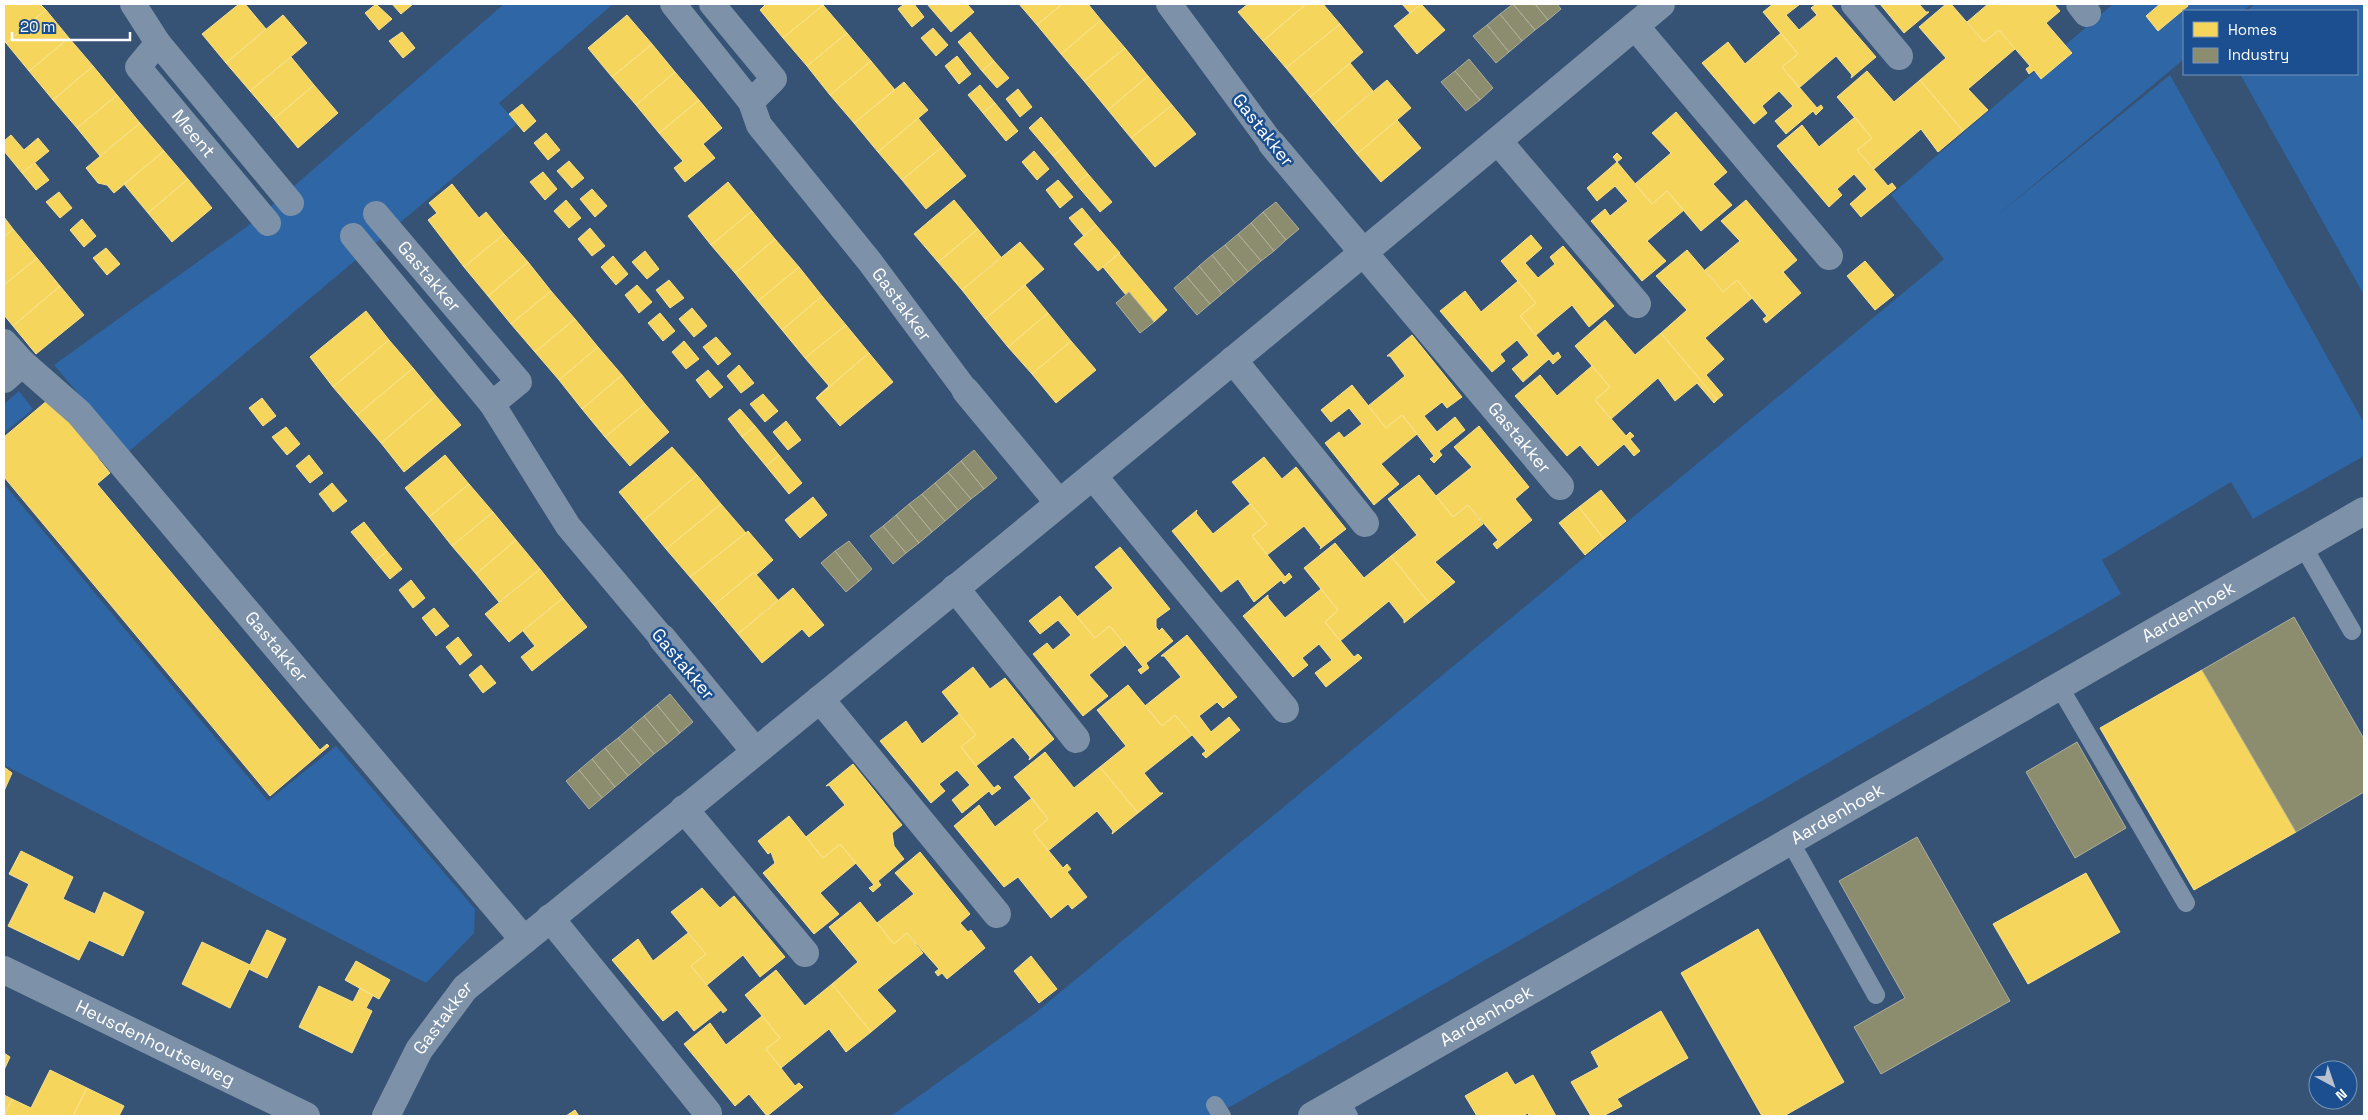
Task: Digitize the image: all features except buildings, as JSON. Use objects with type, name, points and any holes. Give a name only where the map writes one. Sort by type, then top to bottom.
[{"type":"street","name":"Meent","points":[[133,4],[158,43],[291,203]]},
{"type":"street","name":"Gastakker","points":[[672,4],[752,102],[759,125],[870,262],[966,391],[1058,504]]},
{"type":"street","points":[[712,4],[774,79],[752,102]]},
{"type":"street","name":"Gastakker","points":[[1169,4],[1272,144],[1560,486]]},
{"type":"street","name":"Gastakker","points":[[386,1116],[419,1050],[465,988],[1093,476],[1661,4]]},
{"type":"street","points":[[1855,4],[1899,56]]},
{"type":"street","points":[[1635,26],[1828,256]]},
{"type":"street","name":"Meent","points":[[158,43],[138,67],[268,223]]},
{"type":"street","points":[[1498,141],[1638,304]]},
{"type":"street","name":"Gastakker","points":[[376,214],[518,382],[492,404]]},
{"type":"street","name":"Gastakker","points":[[353,236],[492,404],[568,526],[755,751]]},
{"type":"street","name":"Gastakker","points":[[4,343],[13,371],[79,413],[524,940]]},
{"type":"street","points":[[1233,360],[1365,523]]},
{"type":"street","points":[[1093,476],[1285,709]]},
{"type":"street","name":"Aardenhoek","points":[[1312,1116],[1345,1108],[1790,841],[2364,511]]},
{"type":"street","points":[[955,588],[1076,739]]},
{"type":"street","points":[[820,699],[996,914]]},
{"type":"street","points":[[684,809],[805,954]]},
{"type":"street","points":[[550,918],[708,1113]]},
{"type":"street","name":"Heusdenhoutseweg","points":[[4,970],[306,1116]]},
{"type":"lane","points":[[2303,546],[2352,630]]},
{"type":"lane","points":[[2059,686],[2186,903]]},
{"type":"lane","points":[[1790,841],[1876,996]]},
{"type":"shaded area","points":[[504,4],[613,4],[499,103],[517,124],[128,452],[54,365],[249,225]]},
{"type":"shaded area","points":[[2113,4],[2252,4],[2244,10],[2183,10],[2183,60],[1995,217],[2170,75],[2364,423],[2364,456],[2253,519],[2231,482],[2102,560],[2121,594],[1214,1116],[891,1116],[1034,1014],[1944,259],[1891,195]]},
{"type":"shaded area","points":[[2255,4],[2364,4],[2364,295],[2241,75],[2358,75],[2358,10],[2247,10]]},
{"type":"shaded area","points":[[19,391],[33,409],[4,433],[4,404]]},
{"type":"shaded area","points":[[4,484],[268,801],[336,746],[475,909],[474,933],[426,983],[4,765]]}]
